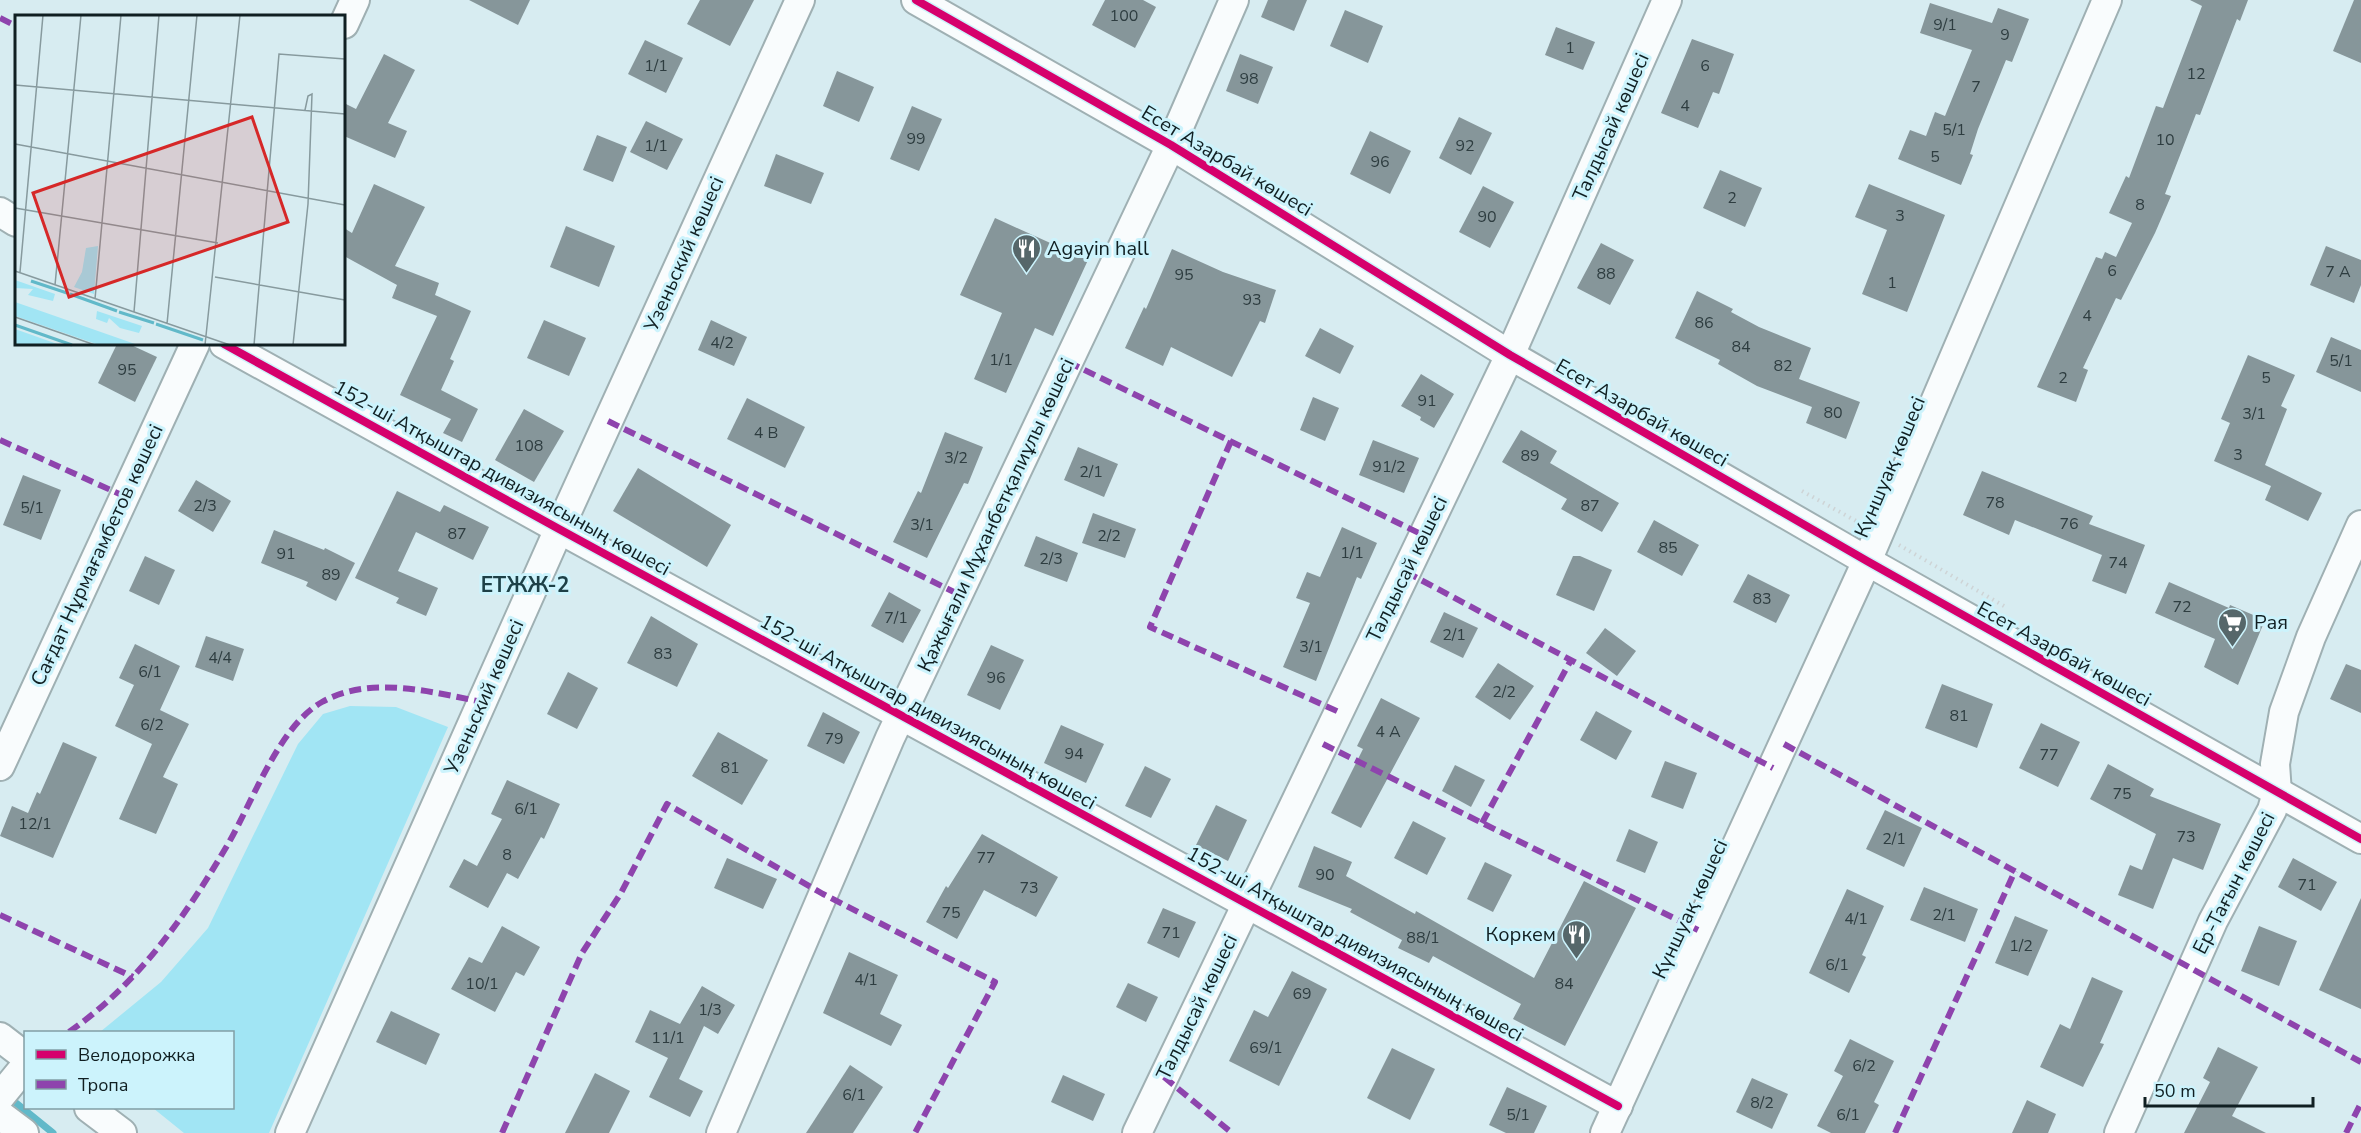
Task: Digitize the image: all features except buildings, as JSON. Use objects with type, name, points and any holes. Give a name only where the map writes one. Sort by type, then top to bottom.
[{"type":"street","points":[[345,22],[355,0]]},
{"type":"street","name":"Узеньский көшесі","points":[[290,1133],[559,529],[800,0]]},
{"type":"street","name":"Есет Азарбай көшесі","points":[[916,0],[1171,145],[1510,355],[1867,561],[2361,839]]},
{"type":"street","name":"Қажығали Мұханбетқалиұлы көшесі","points":[[721,1133],[900,716],[1171,145],[1234,0]]},
{"type":"street","name":"Талдысай көшесі","points":[[1137,1133],[1510,355],[1667,0]]},
{"type":"street","name":"Күншуақ көшесі","points":[[1605,1133],[1867,561],[2107,0]]},
{"type":"street","points":[[0,212],[15,221]]},
{"type":"street","name":"Сағдат Нұрмағамбетов көшесі","points":[[0,766],[195,345]]},
{"type":"street","name":"152-ші Атқыштар дивизиясының көшесі","points":[[226,345],[900,716],[1618,1106]]},
{"type":"street","name":"Ер-Тағын көшесі","points":[[2119,1133],[2213,921],[2263,831],[2277,793],[2276,764],[2284,712],[2311,637],[2361,525]]},
{"type":"street","points":[[0,1037],[24,1055]]},
{"type":"street","points":[[0,1097],[24,1067]]},
{"type":"street","points":[[92,1109],[122,1133]]},
{"type":"street","points":[[0,1115],[24,1133]]},
{"type":"shaded area","points":[[350,706],[396,707],[448,727],[269,1133],[184,1133],[154,1109],[234,1109],[234,1031],[101,1031],[161,982],[208,928],[298,744],[323,714]]},
{"type":"waterway","points":[[16,1103],[53,1133]]},
{"type":"marked path","points":[[0,18],[15,26]]},
{"type":"marked path","points":[[1068,362],[1423,535]]},
{"type":"marked path","points":[[608,421],[958,594]]},
{"type":"marked path","points":[[0,440],[124,496]]},
{"type":"marked path","points":[[1231,441],[1150,627],[1339,712]]},
{"type":"marked path","points":[[1406,572],[1773,768]]},
{"type":"marked path","points":[[1482,823],[1571,660]]},
{"type":"marked path","points":[[70,1031],[117,992],[159,947],[212,871],[280,746],[307,713],[322,702],[341,694],[381,687],[422,690],[482,702]]},
{"type":"marked path","points":[[1323,744],[1698,930]]},
{"type":"marked path","points":[[1784,744],[2361,1062]]},
{"type":"marked path","points":[[502,1133],[582,953],[621,893],[667,804],[823,894],[995,982],[915,1133]]},
{"type":"marked path","points":[[1895,1133],[2015,871]]},
{"type":"marked path","points":[[0,915],[133,977]]},
{"type":"marked path","points":[[1164,1077],[1232,1133]]},
{"type":"marked path","points":[[2346,1133],[2361,1103]]},
{"type":"cycle path","points":[[916,0],[1171,145],[1510,355],[1867,561],[2361,839]]},
{"type":"cycle path","points":[[226,345],[1618,1106]]},
{"type":"place","name":"Agayin hall","points":[[1026,274]]},
{"type":"place","name":"Рая","points":[[2233,648]]},
{"type":"place","name":"Коркем","points":[[1577,960]]},
{"type":"district","name":"ЕТЖЖ-2","points":[[525,585]]}]
